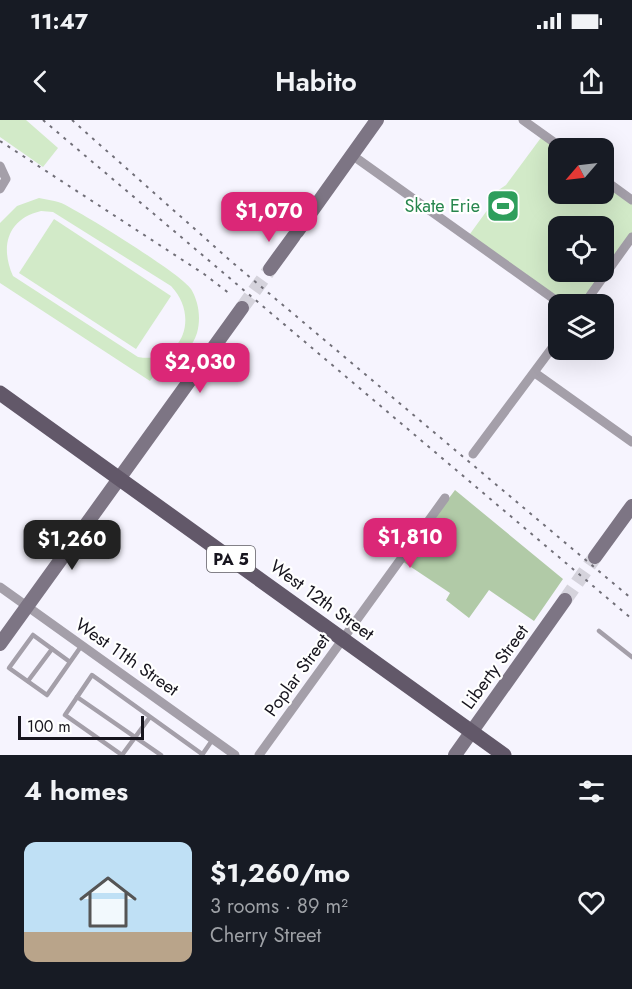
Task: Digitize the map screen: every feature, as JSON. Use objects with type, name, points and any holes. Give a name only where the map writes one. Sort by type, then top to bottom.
[{"type":"main road","name":"West 12th Street","points":[[0,393],[504,755]]},
{"type":"street","points":[[270,269],[377,120]]},
{"type":"street","points":[[523,120],[548,138]]},
{"type":"street","points":[[352,155],[548,295]]},
{"type":"street","points":[[0,166],[4,170],[6,179],[0,189]]},
{"type":"street","points":[[614,187],[632,200]]},
{"type":"street","points":[[591,294],[632,237]]},
{"type":"street","points":[[0,644],[242,308]]},
{"type":"street","points":[[473,454],[548,354]]},
{"type":"street","points":[[535,373],[632,441]]},
{"type":"street","name":"Poplar Street","points":[[259,755],[446,498]]},
{"type":"street","points":[[596,557],[632,506]]},
{"type":"street","name":"West 11th Street","points":[[0,587],[235,755]]},
{"type":"street","name":"Liberty Street","points":[[454,755],[565,600]]},
{"type":"lane","points":[[599,631],[632,657]]},
{"type":"lane","points":[[70,662],[33,635],[9,668],[47,695],[82,645]]},
{"type":"lane","points":[[28,681],[52,649]]},
{"type":"lane","points":[[150,717],[122,755],[65,715],[92,675],[150,717],[202,755],[213,739]]},
{"type":"lane","points":[[77,697],[161,755]]},
{"type":"green space","points":[[0,120],[26,120],[58,148],[43,167],[0,137]]},
{"type":"green space","points":[[543,135],[548,139],[548,204],[614,204],[614,187],[632,200],[632,237],[614,262],[614,216],[548,216],[548,282],[600,282],[591,294],[548,295],[467,238],[499,194],[497,191],[506,185]]},
{"type":"green space","points":[[39,198],[66,205],[171,271],[191,289],[197,305],[199,316],[197,333],[188,349],[150,381],[0,283],[0,223],[17,206]],"holes":[[[41,211],[53,212],[171,286],[180,298],[184,311],[185,324],[176,346],[166,354],[138,357],[13,276],[7,255],[7,245],[14,227],[20,220],[30,215]]]},
{"type":"green space","points":[[54,219],[171,296],[136,349],[19,273]]},
{"type":"green space","points":[[455,490],[563,579],[534,621],[489,590],[469,618],[446,600],[450,593],[402,561]]},
{"type":"tunnel","points":[[242,308],[270,269]]},
{"type":"tunnel","points":[[565,600],[595,557]]},
{"type":"railway","points":[[43,120],[632,619]]},
{"type":"railway","points":[[72,120],[233,263],[632,599]]},
{"type":"railway","points":[[0,141],[204,274],[230,294]]},
{"type":"place","name":"Skate Erie","points":[[503,206]]}]
